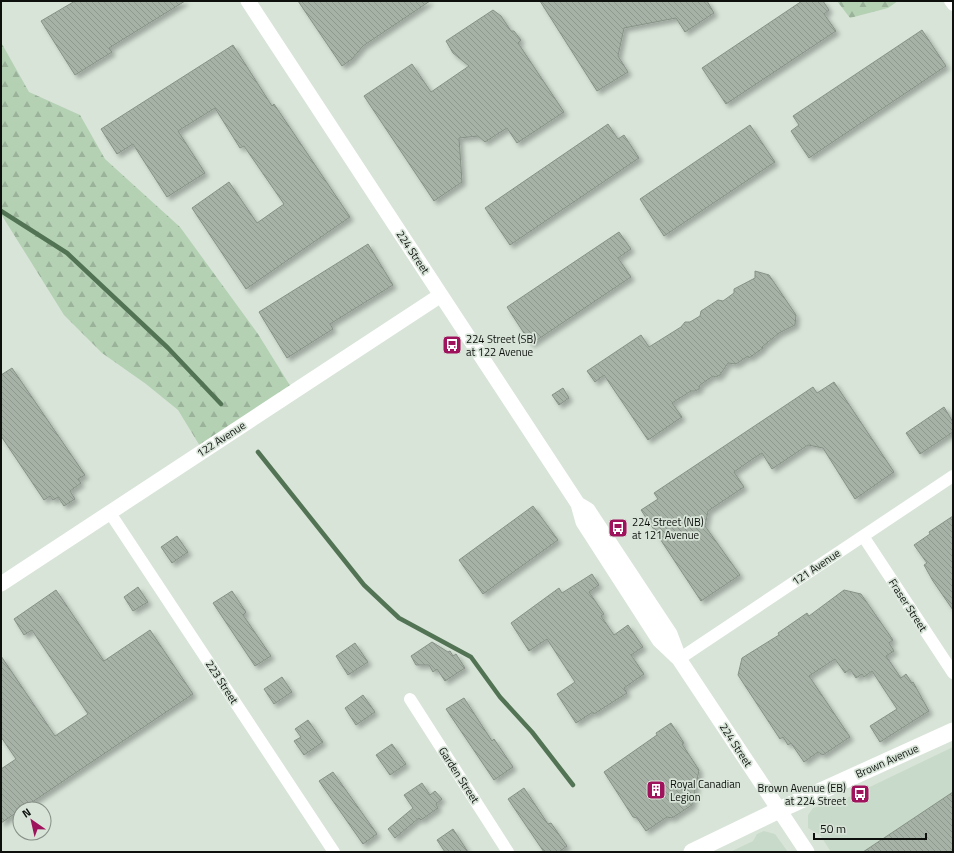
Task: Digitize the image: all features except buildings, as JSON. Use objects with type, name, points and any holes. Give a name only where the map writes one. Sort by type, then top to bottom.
[{"type":"main road","name":"Brown Avenue","points":[[692,852],[779,810],[953,731]]},
{"type":"street","name":"224 Street","points":[[248,1],[578,504],[583,522],[659,640],[679,659],[807,852]]},
{"type":"street","points":[[950,1],[953,5]]},
{"type":"street","name":"122 Avenue","points":[[1,584],[441,295]]},
{"type":"street","name":"121 Avenue","points":[[679,659],[953,476]]},
{"type":"street","name":"223 Street","points":[[110,513],[334,852]]},
{"type":"street","name":"Fraser Street","points":[[863,536],[953,673]]},
{"type":"street","name":"Garden Street","points":[[410,698],[508,852]]},
{"type":"shaded area","points":[[953,747],[953,852],[831,852],[820,835],[808,828],[808,815],[813,808],[819,806],[828,807]]},
{"type":"shaded area","points":[[764,831],[775,834],[788,852],[730,852],[753,841],[757,834]]},
{"type":"green space","points":[[837,1],[898,1],[888,8],[850,18]]},
{"type":"green space","points":[[1,39],[2,44],[29,92],[80,115],[105,159],[180,227],[258,334],[294,392],[203,451],[178,410],[146,384],[102,353],[64,315],[1,214]]},
{"type":"waterway","points":[[1,211],[67,253],[168,348],[221,404]]},
{"type":"waterway","points":[[258,452],[364,585],[399,618],[471,657],[500,697],[532,732],[573,785]]},
{"type":"place","name":"224 Street (SB) at 122 Avenue","points":[[452,345]]},
{"type":"place","name":"224 Street (NB) at 121 Avenue","points":[[618,528]]},
{"type":"place","name":"Royal Canadian Legion","points":[[656,790]]},
{"type":"place","name":"Brown Avenue (EB) at 224 Street","points":[[860,794]]}]
